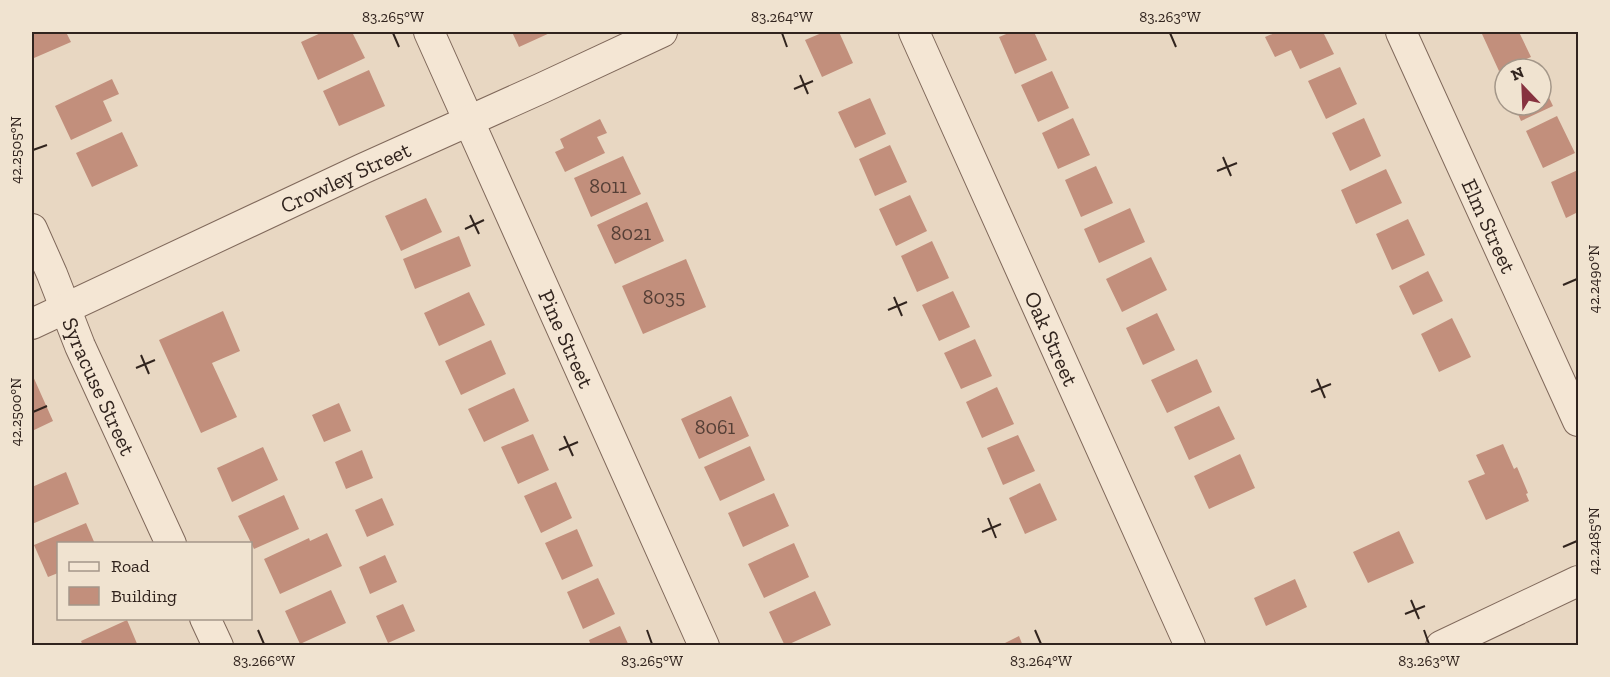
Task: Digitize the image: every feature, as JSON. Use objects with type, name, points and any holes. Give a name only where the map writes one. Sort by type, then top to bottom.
[{"type":"street","name":"Pine Street","points":[[429,32],[704,645]]},
{"type":"street","name":"Crowley Street","points":[[32,324],[662,32]]},
{"type":"street","name":"Oak Street","points":[[914,32],[1190,645]]},
{"type":"street","name":"Elm Street","points":[[1401,32],[1578,421]]},
{"type":"street","name":"Syracuse Street","points":[[32,229],[80,346],[171,542]]},
{"type":"street","points":[[1441,645],[1578,581]]},
{"type":"street","points":[[206,620],[218,645]]},
{"type":"building","points":[[32,32],[66,32],[71,42],[34,58]]},
{"type":"building","points":[[323,32],[352,32],[365,58],[318,80],[301,42]]},
{"type":"building","points":[[512,32],[552,32],[519,47]]},
{"type":"building","points":[[824,32],[839,32],[853,63],[822,77],[805,40]]},
{"type":"building","points":[[1011,32],[1034,32],[1047,60],[1015,74],[999,37]]},
{"type":"building","points":[[1277,32],[1323,32],[1334,54],[1300,69],[1291,50],[1275,57],[1265,37]]},
{"type":"building","points":[[1519,32],[1531,57],[1493,58],[1482,34]]},
{"type":"building","points":[[1340,67],[1357,104],[1326,119],[1308,81]]},
{"type":"building","points":[[369,70],[385,106],[339,126],[323,91]]},
{"type":"building","points":[[1052,71],[1069,108],[1038,122],[1021,85]]},
{"type":"building","points":[[112,79],[119,94],[103,101],[112,121],[71,140],[55,106]]},
{"type":"building","points":[[870,98],[886,134],[855,148],[838,112]]},
{"type":"building","points":[[1557,116],[1575,153],[1543,168],[1526,131]]},
{"type":"building","points":[[1073,118],[1090,155],[1058,169],[1042,133]]},
{"type":"building","points":[[1364,118],[1381,156],[1350,171],[1332,133]]},
{"type":"building","points":[[600,119],[607,133],[597,137],[605,153],[565,172],[555,152],[564,148],[560,139]]},
{"type":"building","points":[[122,132],[138,166],[92,187],[76,153]]},
{"type":"building","points":[[890,145],[907,182],[875,196],[859,159]]},
{"type":"building","points":[[623,156],[641,194],[591,217],[574,178]]},
{"type":"building","points":[[1096,166],[1113,203],[1081,217],[1065,180]]},
{"type":"building","points":[[1386,169],[1402,203],[1356,224],[1341,190]]},
{"type":"building","points":[[1578,170],[1578,212],[1566,218],[1551,182]]},
{"type":"building","points":[[910,195],[927,231],[896,246],[879,209]]},
{"type":"building","points":[[426,198],[442,232],[401,251],[385,216]]},
{"type":"building","points":[[647,202],[664,241],[615,264],[597,225]]},
{"type":"building","points":[[1130,208],[1145,242],[1099,263],[1084,229]]},
{"type":"building","points":[[1408,219],[1425,255],[1392,270],[1376,234]]},
{"type":"building","points":[[459,236],[471,266],[415,289],[403,259]]},
{"type":"building","points":[[932,241],[949,278],[917,292],[901,256]]},
{"type":"building","points":[[1151,257],[1167,290],[1122,312],[1106,279]]},
{"type":"building","points":[[686,259],[706,307],[643,334],[622,286]]},
{"type":"building","points":[[1428,271],[1443,301],[1413,315],[1399,286]]},
{"type":"building","points":[[953,291],[970,327],[939,341],[922,305]]},
{"type":"building","points":[[469,292],[485,325],[439,346],[424,313]]},
{"type":"building","points":[[223,311],[240,351],[212,363],[237,417],[201,433],[159,340]]},
{"type":"building","points":[[1157,313],[1175,350],[1143,365],[1126,328]]},
{"type":"building","points":[[1452,318],[1471,357],[1439,372],[1421,334]]},
{"type":"building","points":[[975,339],[992,376],[961,389],[944,353]]},
{"type":"building","points":[[491,340],[506,374],[461,395],[445,361]]},
{"type":"building","points":[[1197,359],[1212,392],[1167,413],[1151,380]]},
{"type":"building","points":[[32,374],[53,421],[32,431]]},
{"type":"building","points":[[997,387],[1014,424],[982,438],[966,402]]},
{"type":"building","points":[[514,388],[529,421],[484,442],[468,409]]},
{"type":"building","points":[[731,396],[749,436],[699,459],[681,419]]},
{"type":"building","points":[[339,403],[351,431],[324,442],[312,415]]},
{"type":"building","points":[[1219,406],[1235,439],[1189,460],[1174,427]]},
{"type":"building","points":[[533,434],[549,470],[518,484],[501,447]]},
{"type":"building","points":[[1018,435],[1035,471],[1003,485],[987,448]]},
{"type":"building","points":[[1503,444],[1514,469],[1517,467],[1529,501],[1486,520],[1468,481],[1485,474],[1476,455]]},
{"type":"building","points":[[750,446],[765,480],[720,501],[704,467]]},
{"type":"building","points":[[263,447],[278,480],[232,502],[217,468]]},
{"type":"building","points":[[362,450],[373,478],[346,489],[335,462]]},
{"type":"building","points":[[1240,454],[1255,488],[1209,509],[1194,476]]},
{"type":"building","points":[[66,472],[79,504],[32,524],[32,487]]},
{"type":"building","points":[[556,482],[572,518],[541,533],[524,496]]},
{"type":"building","points":[[1040,483],[1057,520],[1025,534],[1009,498]]},
{"type":"building","points":[[774,493],[789,526],[743,547],[728,513]]},
{"type":"building","points":[[284,495],[299,529],[254,549],[238,516]]},
{"type":"building","points":[[382,498],[394,525],[367,537],[355,510]]},
{"type":"building","points":[[86,523],[94,542],[57,542],[57,573],[48,577],[34,545]]},
{"type":"building","points":[[577,529],[593,566],[562,580],[545,543]]},
{"type":"building","points":[[1399,531],[1414,563],[1368,583],[1353,552]]},
{"type":"building","points":[[327,533],[342,566],[280,594],[264,559],[309,538],[310,541]]},
{"type":"building","points":[[794,543],[809,577],[764,598],[748,564]]},
{"type":"building","points":[[385,555],[397,582],[370,594],[359,567]]},
{"type":"building","points":[[598,578],[615,614],[583,629],[567,592]]},
{"type":"building","points":[[1295,579],[1307,607],[1266,626],[1254,598]]},
{"type":"building","points":[[331,590],[346,623],[300,644],[285,611]]},
{"type":"building","points":[[815,591],[831,625],[785,646],[769,612]]},
{"type":"building","points":[[403,604],[415,631],[388,643],[376,616]]},
{"type":"building","points":[[127,620],[138,646],[83,646],[81,641]]},
{"type":"building","points":[[620,626],[629,646],[591,646],[589,640]]},
{"type":"building","points":[[1019,636],[1023,646],[999,646]]}]
